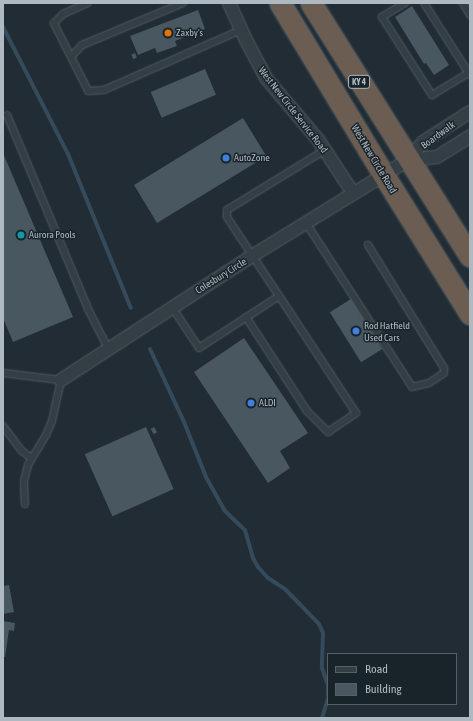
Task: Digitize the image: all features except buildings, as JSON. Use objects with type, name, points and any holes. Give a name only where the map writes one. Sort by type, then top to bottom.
[{"type":"highway","name":"West New Circle Road","points":[[280,3],[383,174],[470,314]]},
{"type":"highway","name":"KY 4","points":[[311,3],[408,160],[470,256]]},
{"type":"street","name":"West New Circle Service Road","points":[[229,3],[266,78],[325,150],[353,193]]},
{"type":"street","name":"Boardwalk","points":[[383,174],[408,160],[423,142],[470,112]]},
{"type":"street","name":"Boardwalk","points":[[408,160],[437,157],[470,136]]},
{"type":"street","name":"Colesbury Circle","points":[[61,380],[172,307],[383,174]]},
{"type":"lane","points":[[88,3],[63,14],[54,23],[88,91],[104,90],[241,30]]},
{"type":"lane","points":[[71,57],[82,45],[183,3]]},
{"type":"lane","points":[[405,3],[382,17],[432,95],[469,73],[424,3]]},
{"type":"lane","points":[[463,3],[470,15]]},
{"type":"lane","points":[[8,115],[88,309],[108,348]]},
{"type":"lane","points":[[246,317],[307,411],[328,432],[356,413],[227,217],[227,210],[325,150]]},
{"type":"lane","points":[[306,223],[412,387],[429,383],[444,373],[444,368],[368,245]]},
{"type":"lane","points":[[172,307],[199,348],[279,296]]},
{"type":"lane","points":[[3,373],[61,380],[52,421],[46,435],[31,458],[24,481],[25,504]]},
{"type":"lane","points":[[3,426],[21,450],[31,458]]},
{"type":"waterway","points":[[3,27],[68,154],[131,308]]},
{"type":"waterway","points":[[150,349],[184,422],[206,477],[224,510],[245,530],[253,558],[258,567],[268,578],[285,589],[319,624],[323,633],[322,668],[327,682]]},
{"type":"waterway","points":[[322,718],[327,701]]},
{"type":"place","name":"Zaxby's","points":[[168,33]]},
{"type":"place","name":"AutoZone","points":[[226,158]]},
{"type":"place","name":"Aurora Pools","points":[[21,235]]},
{"type":"place","name":"Rod Hatfield Used Cars","points":[[356,331]]},
{"type":"place","name":"ALDI","points":[[251,403]]}]
